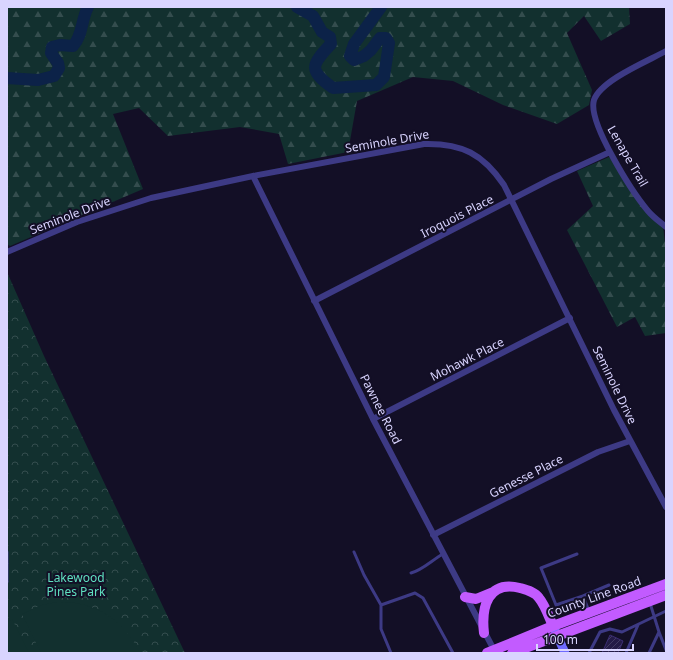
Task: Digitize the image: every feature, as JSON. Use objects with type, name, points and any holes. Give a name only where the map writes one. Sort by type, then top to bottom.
[{"type":"main road","name":"County Line Road","points":[[490,652],[552,626],[666,584]]},
{"type":"main road","points":[[465,597],[476,599],[502,588],[510,587],[529,591],[539,597],[566,653]]},
{"type":"main road","points":[[484,633],[483,609],[493,592]]},
{"type":"main road","name":"County Line Road","points":[[512,653],[666,595]]},
{"type":"street","name":"Lenape Trail","points":[[666,51],[617,78],[603,88],[594,100],[593,109],[600,132],[610,152],[647,210],[666,227]]},
{"type":"street","name":"Seminole Drive","points":[[7,252],[77,222],[150,198],[253,176],[424,144],[441,143],[468,150],[487,164],[504,185],[630,441],[666,507]]},
{"type":"street","name":"Iroquois Place","points":[[314,301],[551,179],[610,152]]},
{"type":"street","name":"Pawnee Road","points":[[253,176],[373,419],[484,633],[490,652]]},
{"type":"street","name":"Mohawk Place","points":[[373,419],[570,318]]},
{"type":"street","name":"Genesse Place","points":[[433,535],[598,452],[630,441]]},
{"type":"lane","points":[[7,552],[7,582]]},
{"type":"lane","points":[[354,552],[364,575],[381,604],[381,629],[392,653]]},
{"type":"lane","points":[[411,573],[418,571],[443,554]]},
{"type":"lane","points":[[577,554],[541,568],[556,605],[609,585]]},
{"type":"lane","points":[[381,604],[408,595],[418,594],[423,598],[435,618],[453,653]]},
{"type":"lane","points":[[583,596],[590,612]]},
{"type":"lane","points":[[649,602],[666,650]]},
{"type":"lane","points":[[589,653],[600,632],[610,629],[622,632],[666,611]]},
{"type":"lane","points":[[626,653],[638,625]]},
{"type":"lane","points":[[649,653],[659,632]]},
{"type":"green space","points":[[7,7],[629,7],[630,24],[601,41],[584,16],[567,33],[592,90],[589,105],[557,124],[503,105],[453,81],[413,77],[357,101],[348,152],[288,164],[279,134],[240,127],[168,136],[139,108],[113,114],[143,189],[10,246],[7,244]]},
{"type":"green space","points":[[609,157],[663,226],[666,252],[666,333],[645,336],[635,317],[617,327],[567,230],[593,206],[577,171]]},
{"type":"green space","name":"Lakewood Pines Park","points":[[7,272],[44,356],[185,653],[7,653]]},
{"type":"green space","points":[[57,602],[84,605],[106,614],[125,631],[140,653],[41,653],[22,614],[42,605]]},
{"type":"green space","points":[[12,619],[29,653],[7,653],[7,622]]},
{"type":"building","points":[[610,635],[623,641],[618,653],[602,653]]},
{"type":"waterway","points":[[7,78],[38,80],[54,76],[59,68],[58,63],[51,53],[52,47],[60,45],[73,46],[79,37],[88,7]]},
{"type":"waterway","points":[[297,7],[313,16],[322,32],[330,37],[331,44],[319,57],[315,67],[319,76],[333,88],[376,85],[384,77],[389,43],[386,38],[380,38],[371,50],[364,56],[354,60],[350,56],[354,44],[381,7]]}]
